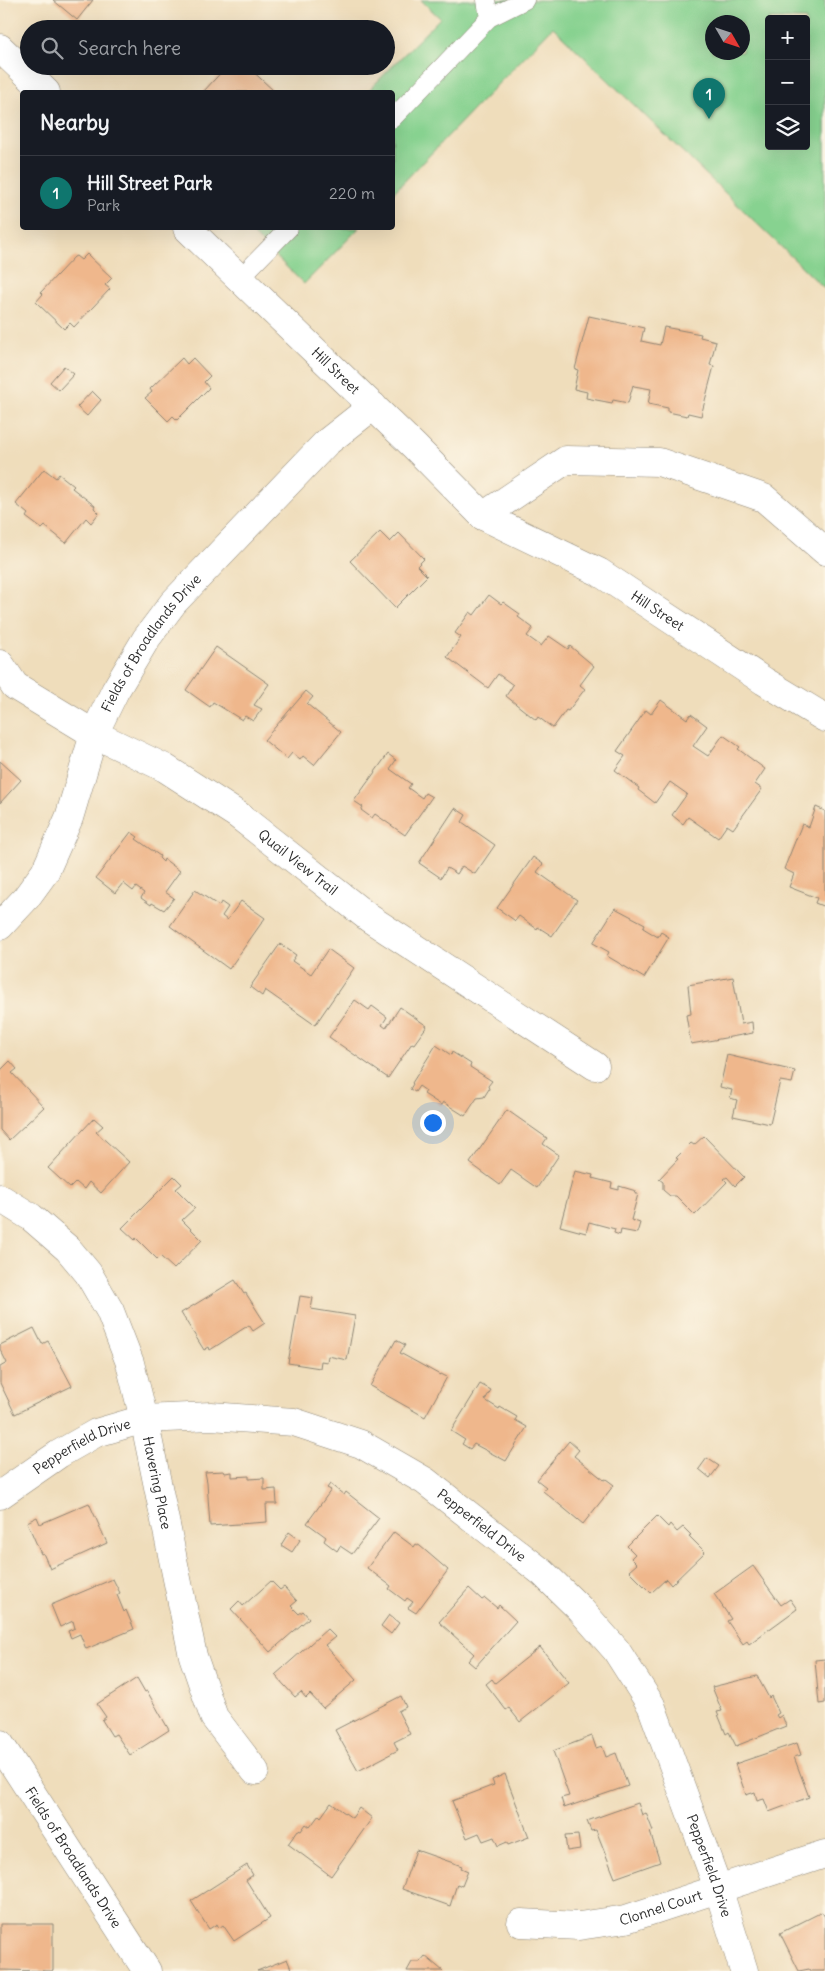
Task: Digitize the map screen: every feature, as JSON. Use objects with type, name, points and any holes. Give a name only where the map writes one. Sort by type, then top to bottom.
[{"type":"street","points":[[0,48],[20,67]]},
{"type":"street","points":[[28,75],[44,90]]},
{"type":"street","name":"Hill Street","points":[[189,230],[483,516],[599,572],[764,681],[825,718]]},
{"type":"street","name":"Fields of Broadlands Drive","points":[[0,926],[26,898],[45,872],[69,818],[94,734],[115,691],[141,647],[173,603],[326,443],[372,406]]},
{"type":"street","points":[[483,516],[566,460],[659,462],[764,498],[825,552]]},
{"type":"street","name":"Quail View Trail","points":[[0,664],[15,686],[94,734],[165,768],[238,815],[369,918],[595,1066]]},
{"type":"street","name":"Havering Place","points":[[0,1198],[31,1217],[68,1249],[88,1273],[110,1311],[130,1364],[144,1419],[193,1656],[214,1717],[255,1771]]},
{"type":"street","name":"Pepperfield Drive","points":[[0,1495],[59,1454],[96,1433],[144,1419],[211,1416],[294,1422],[361,1444],[425,1482],[543,1572],[580,1609],[616,1650],[651,1706],[718,1888],[744,1971]]},
{"type":"street","name":"Fields of Broadlands Drive","points":[[0,1744],[146,1971]]},
{"type":"street","name":"Clonnel Court","points":[[521,1923],[579,1926],[626,1919],[825,1854]]},
{"type":"lane","points":[[486,0],[490,18]]},
{"type":"lane","points":[[395,116],[490,18],[524,0]]},
{"type":"lane","points":[[240,278],[287,230]]},
{"type":"green space","points":[[421,0],[825,0],[825,289],[553,27],[395,191],[395,90],[369,90],[384,75],[395,75],[395,64],[440,18]]},
{"type":"green space","points":[[249,230],[357,230],[304,284]]},
{"type":"building","points":[[53,0],[93,0],[77,20]]},
{"type":"building","points":[[219,75],[257,75],[273,90],[205,90]]},
{"type":"building","points":[[87,254],[112,278],[105,285],[110,289],[74,327],[70,323],[64,329],[36,302],[43,294],[41,292],[74,257],[76,256],[81,260]]},
{"type":"building","points":[[589,316],[644,328],[641,341],[660,345],[664,327],[701,334],[700,337],[716,341],[710,365],[714,366],[701,416],[688,413],[687,416],[668,412],[668,408],[648,404],[651,389],[633,385],[628,403],[613,400],[612,403],[586,398],[587,392],[574,389],[578,370],[575,369]]},
{"type":"building","points":[[182,358],[187,364],[193,358],[210,376],[204,382],[209,388],[177,420],[173,416],[168,421],[145,398],[152,392],[150,389]]},
{"type":"building","points":[[64,366],[74,374],[59,390],[50,382]]},
{"type":"building","points":[[92,391],[101,400],[87,416],[77,407]]},
{"type":"building","points":[[44,469],[56,478],[59,474],[74,486],[72,488],[95,506],[94,508],[99,513],[91,523],[86,518],[66,543],[45,526],[42,529],[26,517],[28,514],[16,504]]},
{"type":"building","points":[[380,532],[390,542],[399,533],[424,559],[417,566],[427,576],[395,608],[350,561]]},
{"type":"building","points":[[489,595],[520,614],[518,617],[533,628],[527,636],[541,646],[549,636],[568,649],[570,646],[594,666],[580,685],[585,689],[553,728],[538,717],[536,720],[506,696],[513,685],[498,674],[488,688],[447,657],[461,637],[455,633],[470,612],[474,615]]},
{"type":"building","points":[[216,647],[269,684],[254,705],[262,709],[253,721],[245,716],[242,720],[213,702],[210,707],[186,690]]},
{"type":"building","points":[[306,691],[313,697],[307,704],[341,732],[314,765],[303,756],[300,760],[292,753],[287,759],[264,740]]},
{"type":"building","points":[[661,700],[687,719],[691,714],[707,726],[693,746],[708,756],[723,735],[765,769],[755,784],[762,789],[733,829],[727,825],[718,838],[688,817],[683,824],[672,815],[687,794],[670,782],[655,803],[615,770],[625,756],[617,751],[646,710],[651,714]]},
{"type":"building","points":[[388,754],[396,760],[390,769],[411,784],[408,788],[422,798],[425,793],[432,797],[405,835],[375,814],[372,818],[361,810],[363,807],[354,801]]},
{"type":"building","points":[[0,761],[21,780],[0,803]]},
{"type":"building","points":[[816,807],[825,811],[825,907],[815,903],[817,898],[789,887],[794,874],[784,869],[802,824],[809,827]]},
{"type":"building","points":[[455,808],[466,815],[462,822],[495,845],[475,874],[462,866],[457,874],[447,868],[441,878],[419,863]]},
{"type":"building","points":[[131,832],[138,837],[136,839],[160,856],[159,858],[163,862],[164,859],[180,871],[165,892],[174,898],[164,910],[152,903],[151,905],[141,898],[144,893],[136,887],[133,891],[123,883],[115,893],[96,878]]},
{"type":"building","points":[[533,857],[543,864],[537,872],[577,900],[552,936],[538,927],[537,929],[519,916],[515,921],[497,908]]},
{"type":"building","points":[[195,890],[219,906],[221,902],[228,907],[222,916],[227,920],[241,901],[265,918],[229,969],[170,926]]},
{"type":"building","points":[[615,908],[645,924],[643,928],[658,937],[661,932],[669,937],[644,978],[607,956],[609,952],[593,943]]},
{"type":"building","points":[[280,944],[296,955],[292,961],[311,974],[328,949],[354,968],[315,1025],[265,990],[262,996],[250,987]]},
{"type":"building","points":[[733,977],[741,1024],[752,1022],[753,1033],[691,1044],[686,1015],[691,1014],[688,985]]},
{"type":"building","points":[[355,1000],[369,1010],[372,1006],[387,1017],[382,1025],[386,1028],[400,1007],[427,1026],[414,1044],[412,1043],[388,1078],[329,1037]]},
{"type":"building","points":[[436,1045],[451,1055],[452,1052],[471,1064],[470,1067],[492,1081],[484,1097],[477,1098],[465,1116],[443,1102],[441,1105],[424,1094],[426,1091],[419,1086],[415,1092],[410,1089]]},
{"type":"building","points":[[727,1055],[795,1071],[792,1083],[780,1081],[770,1124],[733,1116],[737,1100],[730,1098],[732,1090],[720,1087]]},
{"type":"building","points":[[10,1061],[17,1069],[12,1073],[44,1107],[9,1140],[0,1130],[0,1071]]},
{"type":"building","points":[[507,1110],[547,1138],[543,1144],[559,1155],[537,1188],[511,1170],[500,1185],[470,1163]]},
{"type":"building","points":[[94,1118],[103,1126],[96,1132],[129,1162],[101,1193],[89,1182],[84,1189],[76,1182],[70,1188],[48,1168]]},
{"type":"building","points":[[704,1136],[744,1177],[735,1186],[727,1177],[724,1179],[727,1182],[695,1215],[676,1196],[670,1196],[663,1190],[663,1182],[659,1179],[691,1143],[694,1145]]},
{"type":"building","points":[[575,1171],[593,1175],[592,1178],[612,1183],[611,1188],[619,1190],[619,1186],[636,1191],[635,1194],[638,1194],[631,1220],[640,1223],[637,1233],[621,1230],[620,1235],[614,1233],[615,1229],[589,1222],[586,1233],[560,1226]]},
{"type":"building","points":[[174,1176],[182,1184],[176,1189],[195,1208],[182,1220],[202,1240],[174,1269],[160,1256],[157,1259],[136,1238],[135,1240],[122,1228]]},
{"type":"building","points":[[235,1280],[244,1294],[246,1293],[265,1323],[253,1331],[249,1325],[210,1350],[209,1347],[204,1350],[181,1313]]},
{"type":"building","points":[[300,1296],[313,1298],[311,1309],[355,1316],[347,1360],[328,1356],[327,1362],[321,1361],[320,1368],[288,1363]]},
{"type":"building","points":[[34,1328],[42,1344],[48,1341],[72,1386],[15,1414],[0,1383],[0,1367],[7,1363],[0,1345]]},
{"type":"building","points":[[396,1340],[405,1345],[400,1353],[447,1377],[425,1417],[370,1386]]},
{"type":"building","points":[[480,1384],[491,1390],[485,1400],[517,1417],[515,1420],[527,1427],[506,1461],[474,1444],[470,1449],[462,1444],[465,1440],[451,1431]]},
{"type":"building","points":[[569,1441],[579,1450],[574,1456],[604,1480],[606,1479],[614,1485],[583,1524],[543,1491],[546,1487],[537,1480]]},
{"type":"building","points":[[707,1458],[719,1466],[710,1478],[699,1469]]},
{"type":"building","points":[[224,1471],[225,1473],[232,1472],[232,1477],[249,1476],[249,1479],[264,1478],[264,1490],[276,1489],[277,1504],[266,1504],[267,1522],[210,1526],[205,1472]]},
{"type":"building","points":[[330,1484],[344,1495],[346,1492],[379,1518],[352,1554],[340,1546],[337,1551],[324,1541],[326,1537],[307,1523],[331,1490],[327,1488]]},
{"type":"building","points":[[89,1503],[107,1543],[50,1569],[27,1522],[37,1517],[40,1524]]},
{"type":"building","points":[[657,1516],[668,1527],[670,1524],[677,1532],[683,1527],[705,1552],[671,1585],[666,1579],[651,1593],[629,1571],[637,1564],[631,1558],[635,1554],[627,1546]]},
{"type":"building","points":[[289,1532],[300,1540],[292,1552],[281,1545]]},
{"type":"building","points":[[394,1532],[414,1547],[416,1544],[420,1546],[448,1570],[416,1613],[408,1608],[413,1602],[407,1598],[405,1601],[389,1589],[391,1586],[367,1568]]},
{"type":"building","points":[[753,1566],[781,1605],[790,1599],[797,1609],[749,1644],[747,1641],[743,1644],[727,1621],[731,1619],[714,1594]]},
{"type":"building","points":[[113,1579],[120,1593],[117,1595],[124,1612],[126,1610],[134,1629],[86,1649],[80,1634],[71,1638],[68,1631],[75,1628],[73,1621],[60,1627],[51,1605]]},
{"type":"building","points":[[271,1581],[280,1590],[284,1587],[297,1601],[291,1606],[299,1614],[303,1611],[309,1618],[270,1652],[231,1609],[239,1601],[243,1606]]},
{"type":"building","points":[[469,1588],[482,1600],[485,1598],[497,1608],[499,1605],[516,1621],[475,1667],[468,1661],[474,1654],[439,1622]]},
{"type":"building","points":[[389,1615],[399,1623],[391,1634],[381,1626]]},
{"type":"building","points":[[327,1629],[335,1637],[325,1645],[356,1680],[323,1708],[310,1694],[306,1698],[301,1692],[295,1697],[275,1675]]},
{"type":"building","points":[[540,1647],[569,1683],[520,1722],[509,1708],[506,1710],[486,1684],[492,1679],[495,1683]]},
{"type":"building","points":[[825,1659],[825,1703],[819,1704],[815,1660]]},
{"type":"building","points":[[757,1676],[769,1698],[771,1696],[779,1713],[776,1715],[778,1718],[782,1715],[786,1726],[736,1746],[729,1732],[726,1734],[717,1712],[722,1711],[712,1687]]},
{"type":"building","points":[[137,1678],[145,1692],[147,1691],[169,1730],[130,1755],[116,1734],[112,1736],[102,1720],[106,1717],[97,1704]]},
{"type":"building","points":[[401,1696],[406,1707],[398,1711],[410,1734],[394,1742],[398,1750],[358,1771],[335,1730]]},
{"type":"building","points":[[592,1736],[596,1748],[602,1746],[606,1757],[616,1753],[628,1786],[564,1808],[561,1798],[569,1796],[553,1751]]},
{"type":"building","points":[[797,1743],[801,1755],[794,1757],[809,1797],[769,1812],[764,1799],[757,1801],[755,1792],[746,1795],[735,1764]]},
{"type":"building","points":[[505,1774],[529,1837],[508,1845],[507,1842],[498,1846],[494,1837],[483,1841],[479,1833],[467,1838],[452,1801],[494,1785],[492,1780]]},
{"type":"building","points":[[331,1803],[352,1818],[359,1808],[372,1818],[331,1876],[288,1844],[298,1830],[301,1831],[306,1824],[310,1827],[319,1815],[321,1817]]},
{"type":"building","points":[[638,1803],[642,1815],[646,1813],[653,1831],[650,1832],[660,1862],[615,1878],[596,1830],[591,1831],[587,1821]]},
{"type":"building","points":[[578,1835],[580,1849],[567,1851],[565,1836]]},
{"type":"building","points":[[416,1850],[462,1866],[461,1868],[468,1871],[462,1886],[457,1884],[450,1906],[402,1889]]},
{"type":"building","points":[[247,1865],[253,1875],[246,1880],[270,1918],[234,1941],[223,1925],[219,1928],[217,1924],[209,1929],[191,1901]]},
{"type":"building","points":[[822,1912],[825,1917],[825,1971],[810,1971],[809,1969],[799,1971],[780,1933]]},
{"type":"building","points":[[0,1924],[53,1924],[53,1971],[0,1970]]},
{"type":"building","points":[[425,1956],[443,1971],[407,1971],[412,1962],[420,1962]]},
{"type":"building","points":[[287,1959],[292,1971],[257,1971]]},
{"type":"place","name":"Hill Street Park","points":[[709,119]]}]
